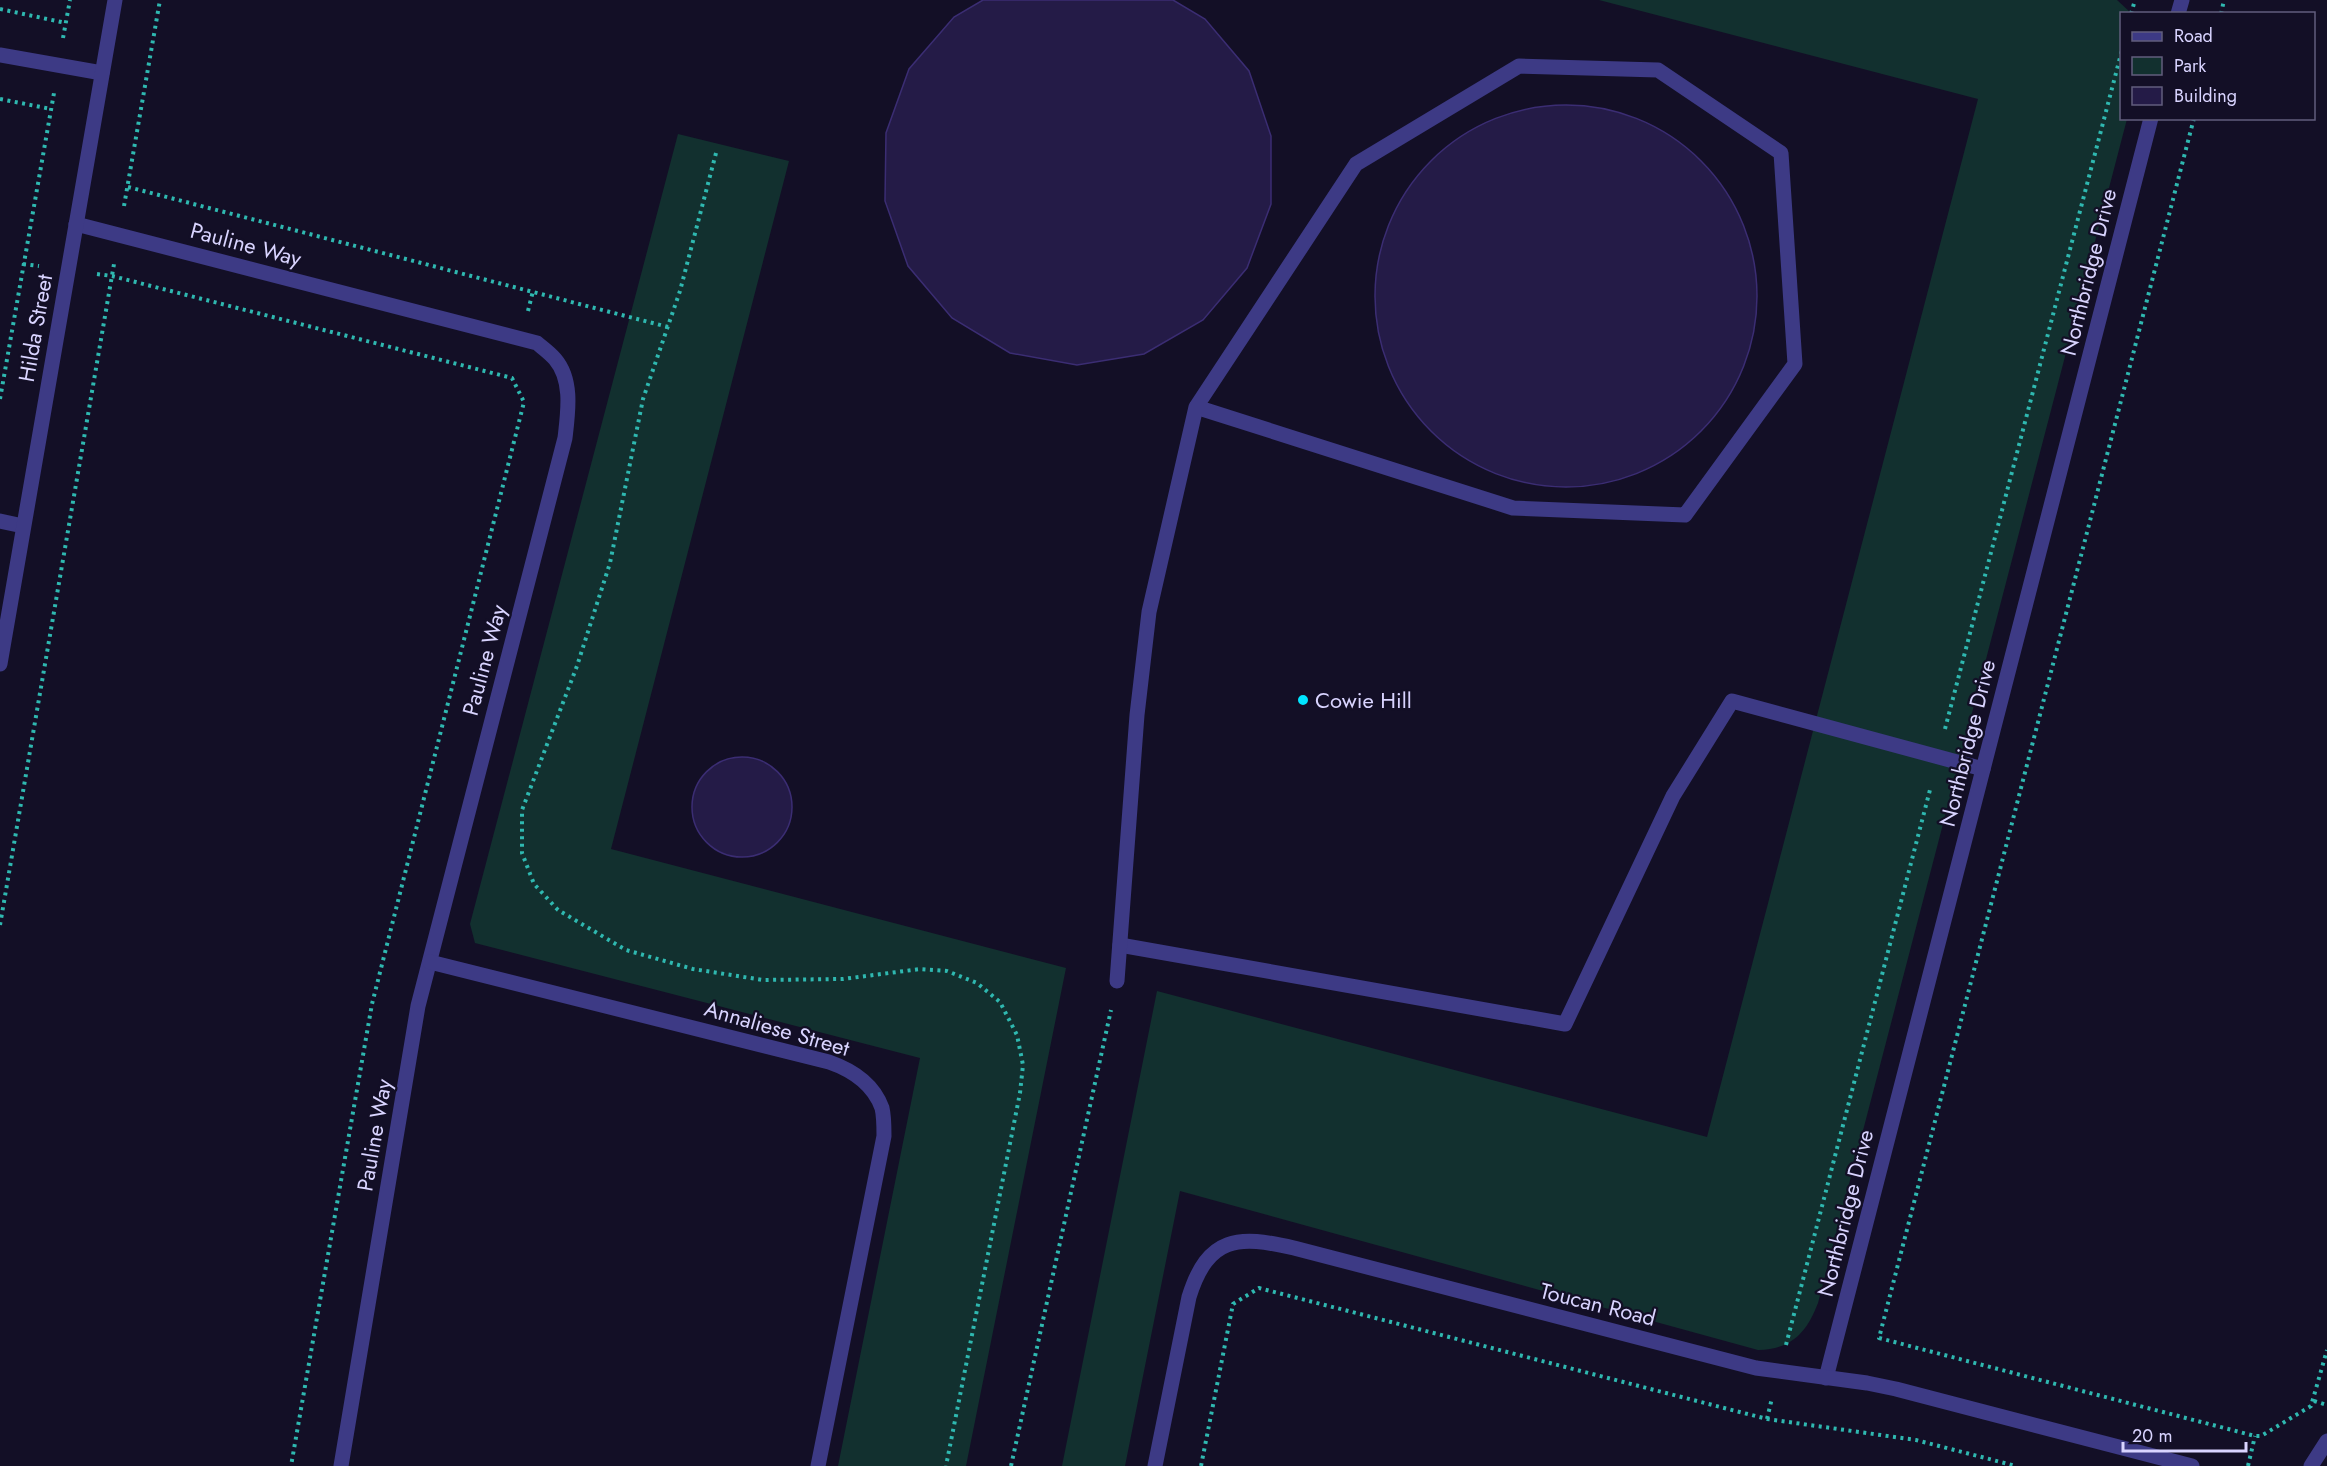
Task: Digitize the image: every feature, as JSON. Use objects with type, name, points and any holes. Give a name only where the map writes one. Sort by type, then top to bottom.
[{"type":"street","name":"Hilda Street","points":[[0,664],[115,0]]},
{"type":"street","points":[[0,55],[59,67],[102,72]]},
{"type":"street","points":[[1117,981],[1137,715],[1149,612],[1197,407],[1356,164],[1519,66],[1658,70],[1781,153],[1795,364],[1685,515],[1513,508],[1197,407]]},
{"type":"street","name":"Northbridge Drive","points":[[1826,1378],[2150,120]]},
{"type":"street","name":"Pauline Way","points":[[75,224],[119,233],[537,343],[556,359],[566,378],[568,410],[565,438],[418,1006],[341,1466]]},
{"type":"street","points":[[0,521],[23,526]]},
{"type":"street","points":[[1120,945],[1565,1024],[1673,796],[1732,701],[1983,769]]},
{"type":"street","name":"Annaliese Street","points":[[430,962],[829,1062],[850,1070],[871,1088],[882,1108],[884,1137],[818,1466]]},
{"type":"street","name":"Toucan Road","points":[[1155,1466],[1189,1297],[1196,1277],[1212,1254],[1224,1246],[1238,1242],[1271,1243],[1294,1248],[1756,1368],[1896,1389],[2192,1466]]},
{"type":"street","points":[[2312,1466],[2327,1441]]},
{"type":"street","points":[[2312,1466],[2327,1462]]},
{"type":"path","points":[[0,399],[69,0]]},
{"type":"path","points":[[0,925],[160,0]]},
{"type":"path","points":[[0,9],[66,22]]},
{"type":"path","points":[[0,99],[51,109]]},
{"type":"path","points":[[2192,120],[1879,1338],[2255,1436],[2261,1436],[2311,1406],[2327,1350]]},
{"type":"path","points":[[716,153],[680,291],[643,399],[610,563],[577,666],[522,810],[522,853],[534,884],[558,910],[626,950],[693,969],[763,980],[843,979],[920,969],[947,971],[977,983],[999,1002],[1017,1035],[1023,1065],[1020,1093],[946,1466]]},
{"type":"path","points":[[128,187],[668,327]]},
{"type":"path","points":[[23,264],[112,276],[512,378],[524,402],[372,1004],[291,1466]]},
{"type":"path","points":[[1011,1466],[1117,981]]},
{"type":"path","points":[[1202,1466],[1233,1304],[1259,1288],[1767,1419],[1916,1440],[2016,1466]]},
{"type":"path","points":[[2314,1401],[2327,1405]]},
{"type":"path","points":[[2248,1466],[2255,1436]]},
{"type":"green space","points":[[1599,0],[2117,0],[2130,12],[2120,12],[2120,120],[2127,120],[1818,1303],[1808,1323],[1796,1338],[1788,1343],[1780,1347],[1758,1350],[1180,1191],[1125,1466],[1062,1466],[1157,991],[1707,1137],[1978,99]]},
{"type":"green space","points":[[678,134],[789,161],[611,849],[1066,968],[966,1466],[838,1466],[920,1058],[475,943],[470,924]]},
{"type":"building","points":[[983,0],[1173,0],[1205,19],[1249,71],[1271,136],[1271,204],[1247,268],[1203,320],[1144,354],[1077,365],[1010,353],[952,318],[908,266],[885,201],[886,133],[909,69],[954,17]]},
{"type":"building","points":[[1547,105],[1585,105],[1622,113],[1656,127],[1687,148],[1714,175],[1735,206],[1743,223],[1754,259],[1757,296],[1754,333],[1735,386],[1714,417],[1687,444],[1656,465],[1622,479],[1585,487],[1547,487],[1510,479],[1476,465],[1445,444],[1418,417],[1397,386],[1383,352],[1375,315],[1375,277],[1383,240],[1397,206],[1418,175],[1445,148],[1476,127],[1510,113]]},
{"type":"building","points":[[742,757],[761,761],[777,772],[788,788],[792,807],[788,826],[777,842],[761,853],[742,857],[723,853],[707,842],[696,826],[692,807],[696,788],[707,772],[723,761]]},
{"type":"place","name":"Cowie Hill","points":[[1303,700]]}]
